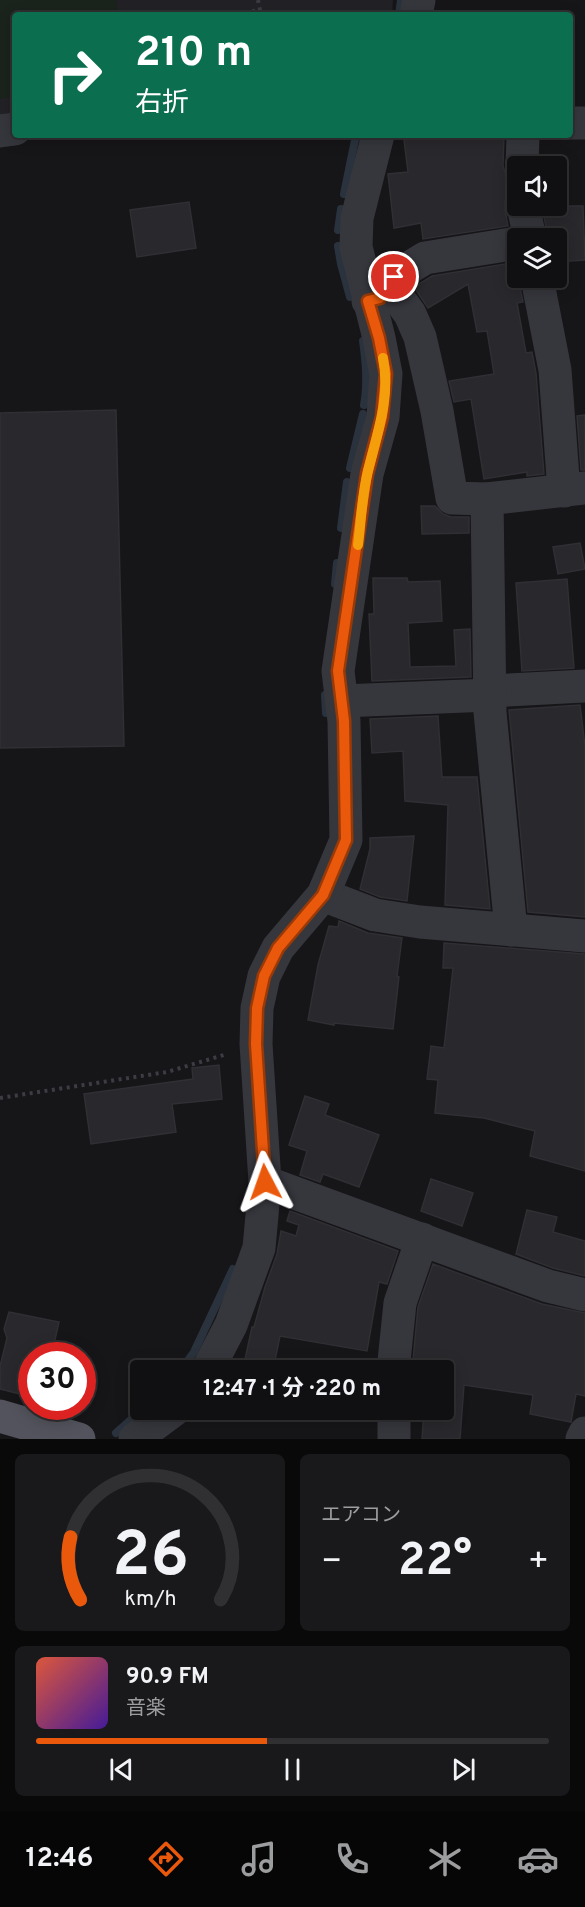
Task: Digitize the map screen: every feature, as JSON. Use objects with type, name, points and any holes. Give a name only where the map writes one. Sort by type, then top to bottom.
[{"type":"main road","points":[[0,1416],[79,1439]]},
{"type":"street","points":[[213,1360],[231,1325],[259,1248],[265,1182],[256,1044],[257,1008],[264,976],[278,948],[323,895],[346,840],[344,721],[338,671],[367,474],[382,417],[386,374],[374,299],[356,247],[357,218],[377,138]]},
{"type":"street","points":[[522,156],[523,138]]},
{"type":"street","points":[[374,299],[394,277],[425,258],[507,245]]},
{"type":"street","points":[[374,299],[394,292],[410,314],[420,337],[437,411],[452,498],[488,499],[574,490],[539,288]]},
{"type":"street","points":[[488,499],[490,712],[511,930]]},
{"type":"street","points":[[342,701],[585,686]]},
{"type":"street","points":[[323,895],[375,915],[459,930],[511,930],[585,936]]},
{"type":"street","points":[[265,1182],[548,1286],[585,1294]]},
{"type":"street","points":[[394,1360],[400,1303],[422,1239]]},
{"type":"street","points":[[135,1439],[161,1420]]},
{"type":"street","points":[[394,1420],[394,1439]]},
{"type":"street","points":[[582,1439],[585,1433]]},
{"type":"path","points":[[258,0],[260,12]]},
{"type":"path","points":[[0,1098],[167,1072],[233,1053]]},
{"type":"shaded area","points":[[0,0],[393,0],[392,12],[12,12],[12,117],[0,119]]},
{"type":"shaded area","points":[[0,0],[116,0],[118,12],[12,12],[12,97],[0,99]]},
{"type":"building","points":[[504,138],[503,166],[507,176],[505,210],[508,226],[423,239],[421,223],[394,228],[388,174],[408,172],[404,140]]},
{"type":"building","points":[[189,202],[196,248],[137,257],[130,210]]},
{"type":"building","points":[[567,206],[583,206],[585,260],[567,261],[567,228],[546,228],[544,216],[567,216]]},
{"type":"building","points":[[507,264],[507,288],[520,288],[523,302],[517,303],[526,353],[532,352],[536,373],[544,474],[527,476],[527,472],[484,479],[471,399],[454,402],[449,381],[494,374],[487,331],[477,332],[468,284],[428,308],[414,287],[432,276]]},
{"type":"building","points":[[116,410],[124,746],[0,748],[0,413]]},
{"type":"building","points":[[585,415],[585,470],[581,470],[577,416]]},
{"type":"building","points":[[421,506],[435,506],[443,514],[451,517],[469,517],[469,533],[422,534]]},
{"type":"building","points":[[580,543],[585,569],[558,574],[553,547]]},
{"type":"building","points":[[373,578],[407,578],[408,582],[440,581],[442,621],[408,623],[410,667],[456,666],[454,630],[470,629],[471,677],[372,681],[369,614],[374,614]]},
{"type":"building","points":[[567,579],[574,668],[522,671],[516,583]]},
{"type":"building","points":[[580,705],[585,746],[585,917],[528,912],[509,710]]},
{"type":"building","points":[[438,716],[442,777],[477,777],[490,909],[445,905],[448,805],[405,801],[403,751],[372,753],[370,719]]},
{"type":"building","points":[[414,836],[407,901],[380,897],[360,889],[370,849],[370,838]]},
{"type":"building","points":[[339,921],[368,933],[402,938],[393,1029],[334,1023],[334,1025],[308,1020],[318,965],[329,926],[338,927]]},
{"type":"building","points":[[444,943],[585,954],[585,1171],[530,1156],[535,1131],[484,1118],[435,1113],[438,1080],[427,1079],[431,1046],[444,1048],[453,968],[443,968]]},
{"type":"building","points":[[219,1065],[222,1099],[172,1104],[176,1132],[91,1144],[84,1094],[193,1079],[192,1068]]},
{"type":"building","points":[[305,1096],[329,1104],[325,1115],[379,1135],[359,1187],[323,1174],[320,1182],[300,1175],[307,1151],[289,1145]]},
{"type":"building","points":[[431,1179],[473,1193],[462,1226],[421,1211]]},
{"type":"building","points":[[527,1210],[557,1217],[553,1232],[585,1241],[585,1276],[553,1268],[516,1254]]},
{"type":"building","points":[[290,1211],[398,1251],[387,1284],[379,1282],[367,1351],[280,1336],[275,1360],[245,1360],[252,1327],[254,1327],[277,1254],[281,1231],[296,1236],[299,1225],[287,1221]]},
{"type":"building","points":[[433,1264],[542,1304],[585,1313],[585,1396],[576,1394],[571,1422],[530,1414],[533,1395],[464,1385],[460,1439],[422,1439],[423,1420],[454,1420],[454,1360],[413,1360],[418,1307]]},
{"type":"building","points":[[9,1312],[59,1322],[54,1342],[18,1342],[18,1394],[0,1389],[0,1366],[7,1338],[4,1329]]},
{"type":"waterway","points":[[399,12],[401,0]]},
{"type":"waterway","points":[[344,194],[355,138]]},
{"type":"waterway","points":[[338,230],[341,209]]},
{"type":"waterway","points":[[338,246],[350,297]]},
{"type":"waterway","points":[[363,341],[366,373],[364,405]]},
{"type":"waterway","points":[[350,468],[363,414]]},
{"type":"waterway","points":[[341,528],[347,482]]},
{"type":"waterway","points":[[335,584],[337,563]]},
{"type":"waterway","points":[[325,695],[326,713]]},
{"type":"waterway","points":[[188,1360],[233,1269]]},
{"type":"waterway","points":[[116,1433],[131,1420]]},
{"type":"slow traffic","points":[[358,545],[367,474],[382,417],[386,374],[383,358]]},
{"type":"route","points":[[265,1182],[256,1044],[257,1008],[264,976],[278,948],[323,895],[346,840],[344,721],[338,671],[367,474],[382,417],[386,374],[379,338],[368,301],[380,298],[394,277]]}]
